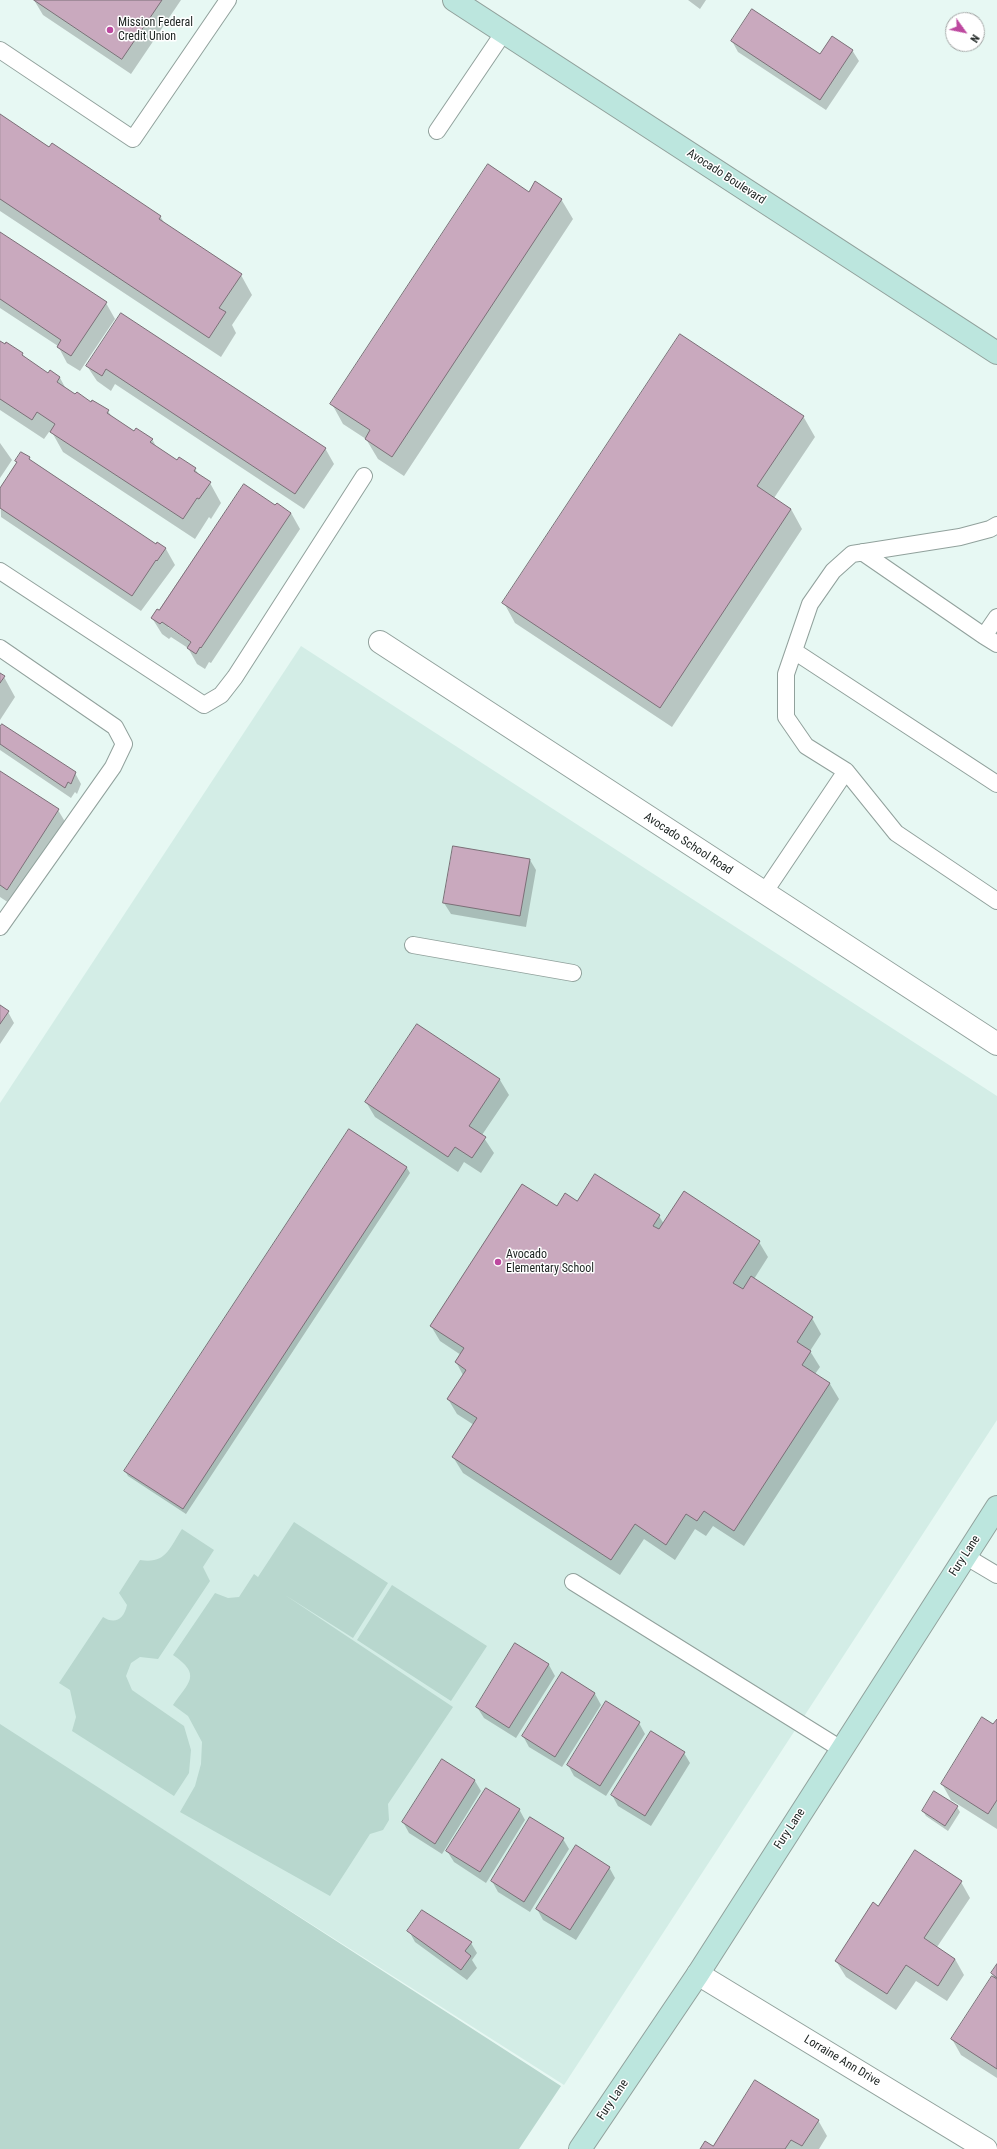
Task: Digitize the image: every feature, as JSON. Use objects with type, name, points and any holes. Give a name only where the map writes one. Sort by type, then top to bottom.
[{"type":"main road","name":"Avocado Boulevard","points":[[454,0],[997,353]]},
{"type":"main road","name":"Fury Lane","points":[[580,2149],[698,1974],[997,1507]]},
{"type":"street","name":"Avocado School Road","points":[[380,642],[997,1044]]},
{"type":"street","name":"Lorraine Ann Drive","points":[[698,1974],[986,2149]]},
{"type":"lane","points":[[0,50],[133,139],[228,0]]},
{"type":"lane","points":[[437,131],[504,32]]},
{"type":"lane","points":[[0,571],[204,705],[221,695],[235,678],[364,476]]},
{"type":"lane","points":[[997,525],[990,529],[960,537],[852,554],[833,570],[810,604],[786,674],[786,717],[806,746],[846,772],[896,833],[997,901]]},
{"type":"lane","points":[[862,552],[990,640],[997,617]]},
{"type":"lane","points":[[0,648],[115,727],[124,744],[113,767],[0,927]]},
{"type":"lane","points":[[794,651],[997,784]]},
{"type":"lane","points":[[764,893],[846,772]]},
{"type":"lane","points":[[413,945],[573,973]]},
{"type":"lane","points":[[965,1556],[997,1576]]},
{"type":"lane","points":[[573,1582],[841,1749]]},
{"type":"shaded area","name":"Avocado Elementary School","points":[[301,646],[997,1096],[997,1420],[564,2085],[0,1726],[0,1103]]},
{"type":"shaded area","points":[[294,1522],[388,1583],[353,1638],[285,1595],[453,1707],[388,1804],[389,1820],[383,1830],[370,1834],[330,1896],[180,1812],[195,1786],[201,1764],[202,1742],[188,1716],[173,1705],[188,1684],[190,1674],[182,1662],[173,1655],[215,1593],[228,1598],[239,1597],[254,1574],[258,1577]]},
{"type":"shaded area","points":[[182,1529],[214,1550],[203,1567],[210,1581],[158,1659],[140,1657],[131,1663],[126,1676],[132,1690],[184,1726],[191,1750],[189,1773],[174,1796],[72,1731],[76,1717],[70,1690],[59,1683],[103,1617],[115,1620],[124,1614],[127,1605],[119,1593],[140,1560],[156,1560],[166,1554]]},
{"type":"shaded area","points":[[392,1585],[487,1646],[451,1701],[357,1640]]},
{"type":"shaded area","points":[[0,1724],[561,2086],[519,2149],[0,2149]]},
{"type":"building","name":"Mission Federal Credit Union","points":[[34,0],[162,0],[122,59]]},
{"type":"building","points":[[752,9],[820,54],[832,36],[853,50],[820,100],[731,41]]},
{"type":"building","points":[[0,114],[49,147],[52,143],[161,216],[159,219],[242,274],[219,308],[226,312],[209,338],[0,199]]},
{"type":"building","points":[[488,164],[529,192],[535,181],[562,199],[392,457],[365,439],[370,430],[330,404]]},
{"type":"building","points":[[0,232],[107,302],[71,356],[57,347],[61,340],[0,299]]},
{"type":"building","points":[[121,313],[326,448],[295,494],[106,369],[102,376],[86,366]]},
{"type":"building","points":[[680,334],[804,416],[757,486],[791,509],[660,708],[502,603]]},
{"type":"building","points":[[0,341],[5,344],[6,342],[23,353],[22,355],[48,373],[50,370],[60,377],[57,382],[75,394],[77,392],[91,402],[92,400],[109,410],[107,413],[134,431],[136,428],[153,439],[150,442],[177,460],[179,457],[196,468],[194,471],[211,482],[199,499],[197,498],[183,519],[50,432],[55,424],[37,412],[32,420],[0,399]]},
{"type":"building","points":[[21,452],[30,457],[29,459],[156,544],[157,542],[166,548],[157,561],[156,560],[132,596],[0,508],[0,488],[17,462],[15,461]]},
{"type":"building","points":[[244,484],[275,505],[277,503],[291,513],[196,654],[187,648],[191,642],[162,622],[160,624],[151,618],[157,609],[159,610]]},
{"type":"building","points":[[0,673],[5,676],[0,683]]},
{"type":"building","points":[[2,724],[76,772],[71,784],[68,782],[65,788],[0,744],[0,727]]},
{"type":"building","points":[[0,771],[59,809],[7,890],[0,885]]},
{"type":"building","points":[[453,846],[530,859],[520,916],[443,903]]},
{"type":"building","points":[[0,1005],[9,1011],[0,1024]]},
{"type":"building","points":[[417,1024],[500,1079],[469,1126],[486,1137],[472,1158],[455,1147],[448,1157],[365,1102]]},
{"type":"building","points":[[349,1129],[407,1167],[183,1509],[124,1471]]},
{"type":"building","points":[[595,1174],[660,1215],[653,1226],[659,1229],[684,1191],[760,1241],[733,1283],[743,1289],[751,1276],[813,1317],[797,1342],[811,1351],[802,1365],[830,1383],[734,1531],[704,1511],[697,1521],[686,1514],[666,1545],[635,1524],[611,1560],[452,1457],[477,1418],[447,1399],[466,1370],[455,1362],[464,1348],[430,1326],[522,1184],[557,1206],[565,1193],[577,1201]]},
{"type":"building","points":[[515,1643],[549,1664],[509,1728],[476,1707]]},
{"type":"building","points":[[562,1672],[595,1693],[555,1757],[522,1736]]},
{"type":"building","points":[[606,1701],[640,1722],[600,1786],[567,1765]]},
{"type":"building","points":[[982,1717],[993,1724],[997,1719],[997,1800],[988,1814],[941,1784]]},
{"type":"building","points":[[651,1731],[685,1752],[645,1816],[611,1795]]},
{"type":"building","points":[[442,1759],[475,1780],[435,1844],[402,1822]]},
{"type":"building","points":[[486,1788],[520,1809],[480,1872],[446,1851]]},
{"type":"building","points":[[934,1791],[958,1806],[945,1826],[922,1811]]},
{"type":"building","points":[[530,1817],[564,1838],[524,1902],[491,1881]]},
{"type":"building","points":[[576,1845],[610,1867],[570,1930],[536,1909]]},
{"type":"building","points":[[915,1850],[962,1881],[924,1938],[955,1959],[938,1986],[906,1965],[887,1994],[835,1961],[873,1902],[878,1906]]},
{"type":"building","points":[[422,1910],[472,1942],[465,1951],[471,1956],[461,1970],[407,1931]]},
{"type":"building","points":[[997,1964],[997,1978],[991,1973]]},
{"type":"building","points":[[992,1976],[997,1979],[997,2069],[951,2039]]},
{"type":"building","points":[[755,2080],[819,2120],[802,2146],[791,2140],[785,2149],[700,2149],[705,2141],[713,2146]]},
{"type":"place","name":"Mission Federal Credit Union","points":[[110,30]]},
{"type":"place","name":"Avocado Elementary School","points":[[498,1262]]}]
